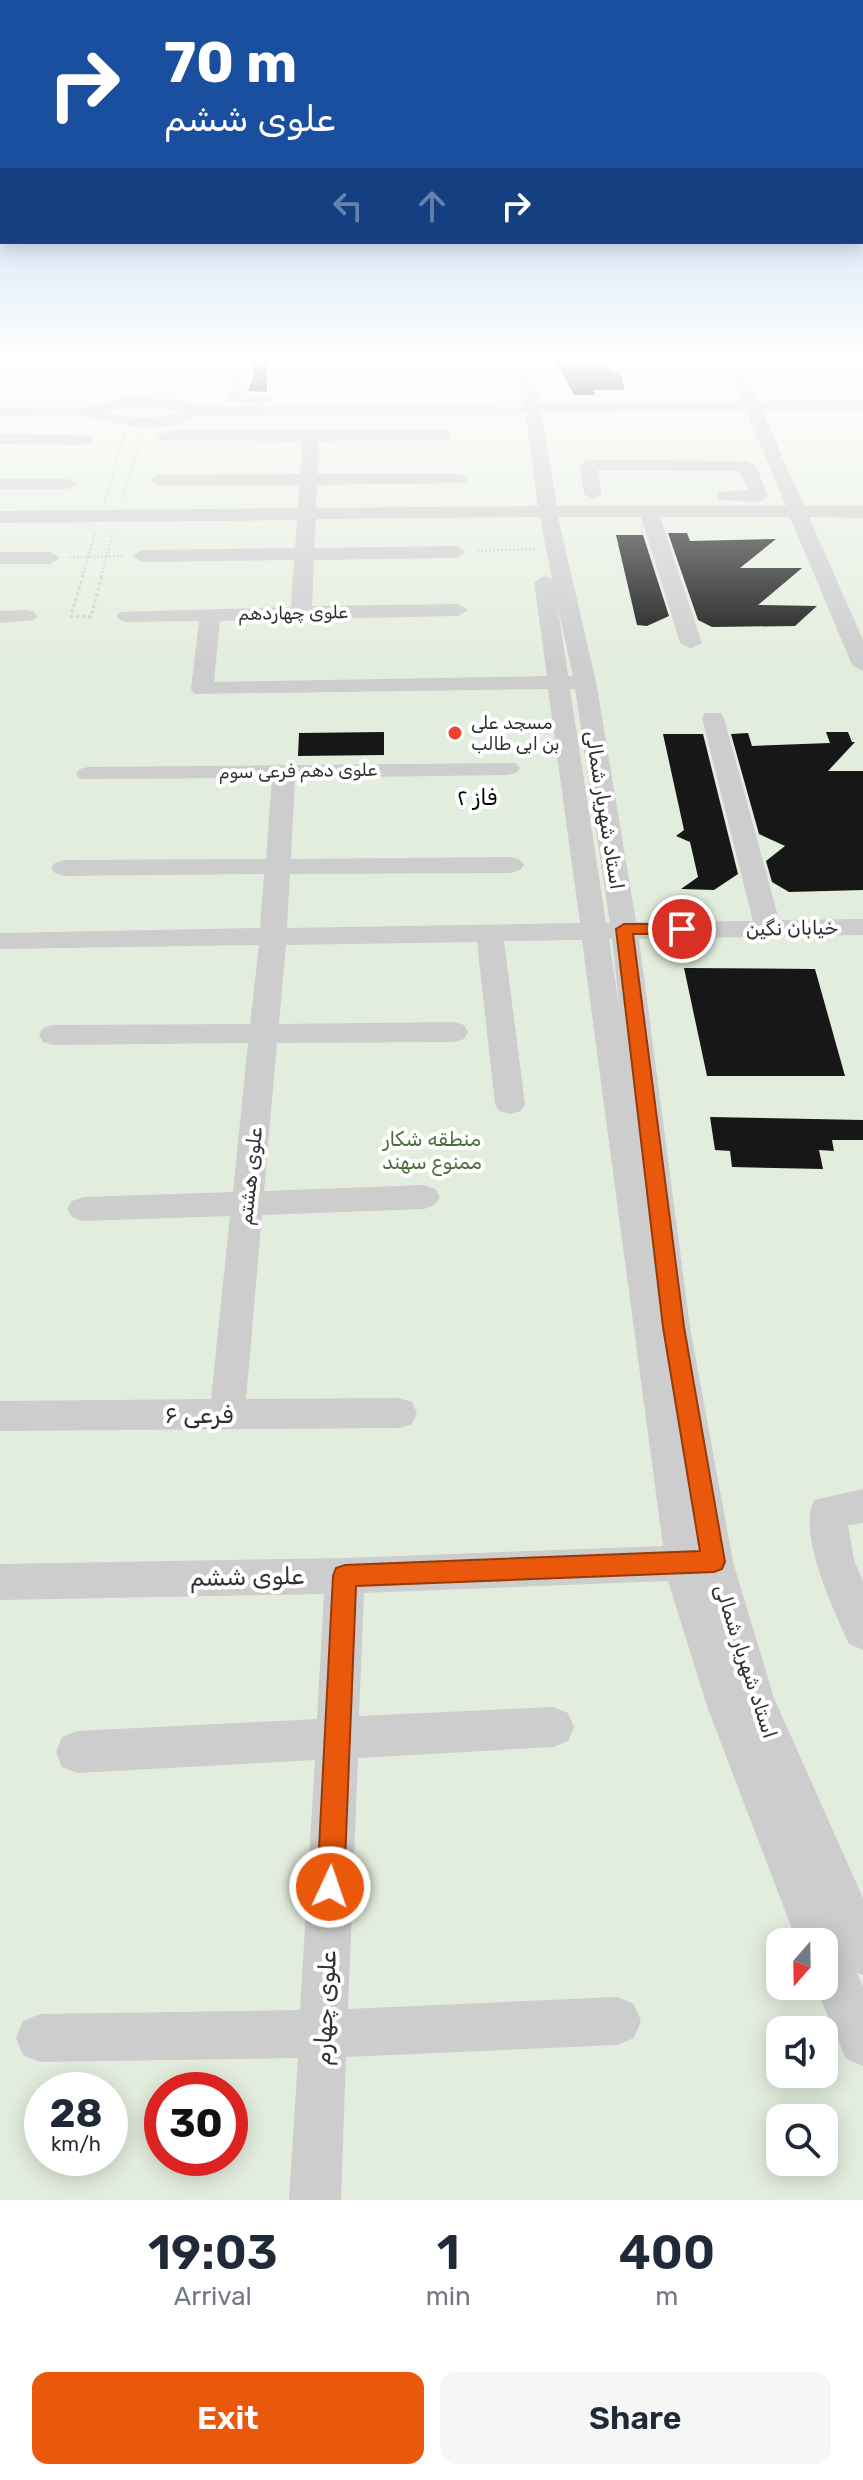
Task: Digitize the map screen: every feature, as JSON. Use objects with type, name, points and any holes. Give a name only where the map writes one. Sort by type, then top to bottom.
[{"type":"street","points":[[301,613],[310,462]]},
{"type":"street","name":"استاد شهریار شمالی","points":[[532,462],[572,682],[624,929],[700,1562],[688,1583],[729,1709],[815,1928]]},
{"type":"street","points":[[777,462],[863,665]]},
{"type":"street","points":[[588,465],[747,466],[759,496],[599,498],[593,502],[588,465]]},
{"type":"street","points":[[158,480],[460,479]]},
{"type":"street","points":[[0,484],[68,484]]},
{"type":"street","points":[[0,517],[540,512],[593,502],[649,511],[863,512]]},
{"type":"street","points":[[649,511],[691,643]]},
{"type":"street","name":"استاد شهریار شمالی","points":[[540,512],[539,549],[572,682],[592,930],[700,1562],[754,1699],[863,1952]]},
{"type":"street","points":[[142,556],[456,552]]},
{"type":"street","points":[[0,558],[50,558]]},
{"type":"street","name":"علوی چهاردهم","points":[[127,616],[458,610]]},
{"type":"street","points":[[210,615],[202,689],[572,682]]},
{"type":"street","points":[[0,617],[27,616]]},
{"type":"street","points":[[713,718],[768,928]]},
{"type":"street","name":"علوی دهم فرعی سوم","points":[[88,774],[508,768]]},
{"type":"street","name":"علوی هشتم","points":[[227,1414],[273,938],[284,771]]},
{"type":"street","points":[[64,868],[511,865]]},
{"type":"street","name":"خیابان نگین","points":[[0,941],[863,927]]},
{"type":"street","points":[[490,934],[510,1104]]},
{"type":"street","points":[[53,1035],[454,1032]]},
{"type":"street","points":[[83,1209],[424,1197]]},
{"type":"street","name":"فرعی ۶","points":[[0,1416],[399,1413]]},
{"type":"street","points":[[863,1506],[827,1512],[835,1560],[863,1631]]},
{"type":"street","name":"علوی ششم","points":[[0,1582],[345,1576],[700,1562]]},
{"type":"street","name":"علوی چهارم","points":[[315,2200],[345,1576]]},
{"type":"street","points":[[77,1752],[553,1727]]},
{"type":"street","points":[[838,1984],[863,2042]]},
{"type":"street","points":[[40,2038],[323,2034],[617,2021]]},
{"type":"path","points":[[456,552],[539,549]]},
{"type":"path","points":[[50,558],[142,556]]},
{"type":"green space","name":"منطقه شکار ممنوع سهند","points":[[0,462],[863,462],[863,2200],[0,2200]]},
{"type":"building","points":[[668,533],[687,533],[690,541],[776,539],[740,568],[802,568],[758,605],[817,606],[795,626],[712,627],[698,620]]},
{"type":"building","points":[[616,535],[643,535],[669,616],[647,626],[637,625]]},
{"type":"building","points":[[384,732],[384,755],[298,756],[299,733]]},
{"type":"building","points":[[826,732],[848,732],[852,742],[855,742],[828,771],[863,771],[863,890],[789,892],[772,882],[766,861],[785,846],[759,834],[731,734],[748,733],[752,746],[830,743]]},
{"type":"building","points":[[663,734],[703,734],[738,874],[714,890],[681,889],[698,877],[690,842],[676,836],[684,830]]},
{"type":"building","points":[[684,968],[815,969],[845,1076],[707,1076]]},
{"type":"building","points":[[710,1117],[863,1120],[863,1140],[832,1140],[834,1151],[819,1150],[823,1169],[732,1167],[730,1151],[715,1150]]},
{"type":"place","name":"مسجد علی بن ابی طالب","points":[[455,733]]},
{"type":"district","name":"فاز ۲","points":[[477,797]]},
{"type":"route","points":[[330,1887],[345,1576],[714,1562],[673,1327],[624,929],[682,929]]}]
